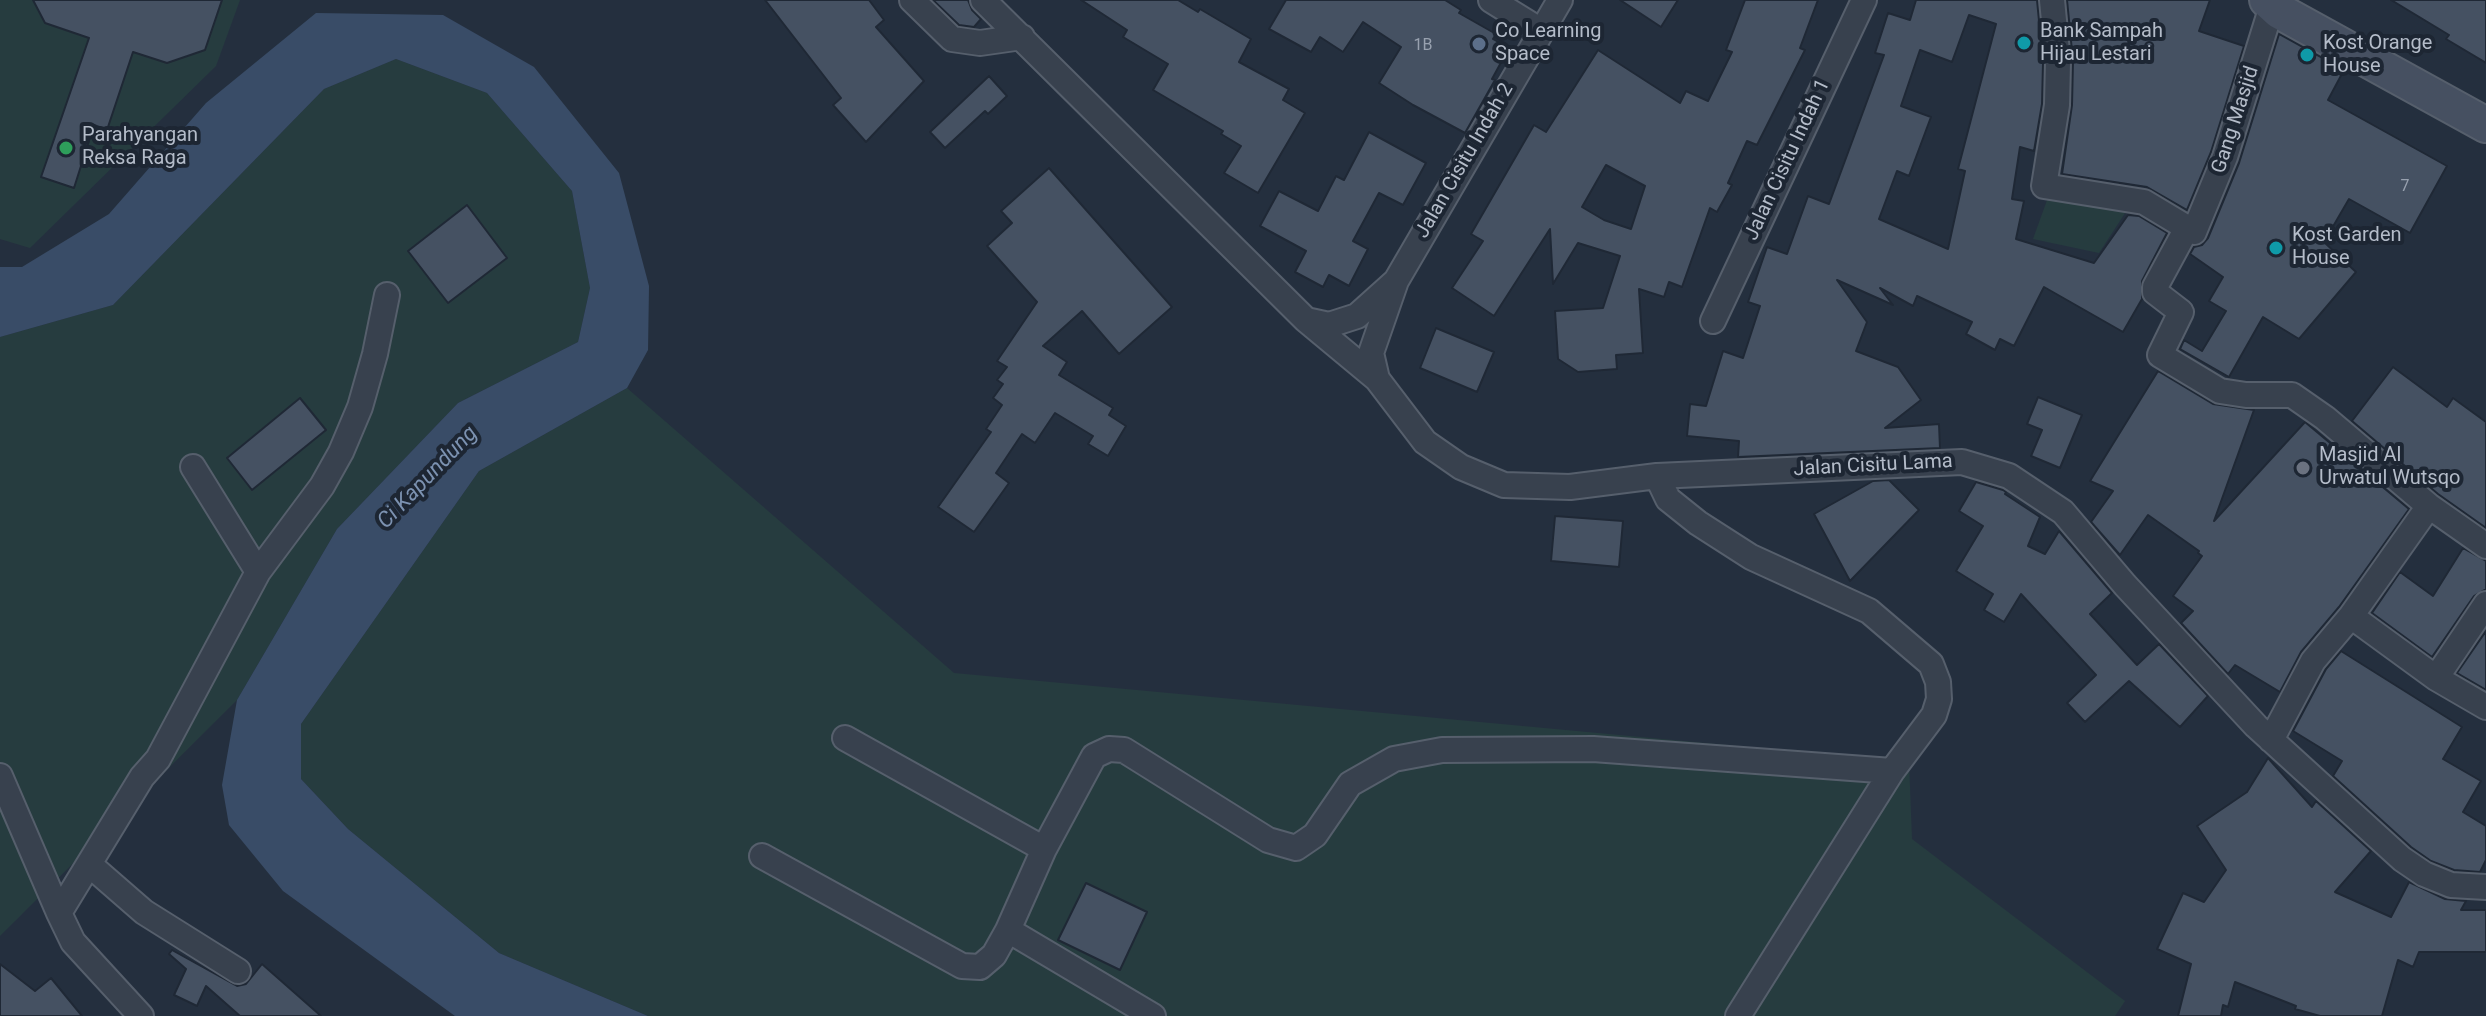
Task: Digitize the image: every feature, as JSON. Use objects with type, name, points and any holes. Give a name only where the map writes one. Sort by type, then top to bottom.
[{"type":"street","points":[[912,0],[952,39],[980,43],[1022,37]]},
{"type":"street","name":"Jalan Cisitu Lama","points":[[983,0],[1229,247],[1306,320],[1377,379],[1425,442],[1461,467],[1504,485],[1570,487],[1657,476],[1962,462],[2009,476],[2063,512],[2125,585],[2271,740],[2402,859],[2424,874],[2451,885],[2486,887]]},
{"type":"street","points":[[1491,0],[1541,31]]},
{"type":"street","name":"Jalan Cisitu Indah 2","points":[[1396,281],[1560,0]]},
{"type":"street","name":"Jalan Cisitu Indah 1","points":[[1713,321],[1864,0]]},
{"type":"street","points":[[2052,0],[2058,62],[2057,105],[2044,186],[2144,202],[2191,230]]},
{"type":"street","points":[[2270,3],[2486,125]]},
{"type":"street","name":"Gang Masjid","points":[[2270,3],[2225,157],[2191,230],[2155,287],[2155,292],[2181,312],[2160,355],[2220,391],[2246,395],[2292,395],[2325,418],[2429,506]]},
{"type":"street","points":[[1306,320],[1329,325],[1357,316],[1396,281]]},
{"type":"street","points":[[1377,379],[1371,353],[1396,281]]},
{"type":"street","points":[[59,913],[142,777],[158,759],[258,572],[322,486],[341,452],[360,407],[387,295]]},
{"type":"street","points":[[193,467],[258,572]]},
{"type":"street","points":[[1657,476],[1668,499],[1698,523],[1751,557],[1869,611],[1931,664],[1938,682],[1939,699],[1934,715],[1892,771],[1738,1016]]},
{"type":"street","points":[[2271,740],[2313,661],[2351,616],[2429,506],[2486,546]]},
{"type":"street","points":[[2436,678],[2486,604]]},
{"type":"street","points":[[2351,616],[2436,678],[2486,707]]},
{"type":"street","points":[[845,738],[1044,849]]},
{"type":"street","points":[[762,856],[962,966],[980,967],[994,955],[1008,930],[1044,849],[1094,756],[1109,749],[1124,750],[1268,840],[1296,848],[1315,835],[1350,784],[1394,759],[1442,750],[1593,749],[1892,771]]},
{"type":"street","points":[[0,776],[73,942],[141,1016]]},
{"type":"street","points":[[90,865],[144,912],[238,971]]},
{"type":"street","points":[[1008,930],[1153,1016]]},
{"type":"green space","name":"Parahyangan Reksa Raga","points":[[0,0],[240,0],[216,66],[30,248],[0,239]]},
{"type":"green space","points":[[396,59],[487,93],[572,191],[590,288],[578,342],[458,403],[337,529],[237,700],[0,936],[0,337],[113,305],[324,89]]},
{"type":"green space","points":[[2050,192],[2131,204],[2099,253],[2033,239]]},
{"type":"green space","points":[[627,388],[954,673],[1909,762],[1912,839],[2125,1001],[2115,1016],[648,1016],[499,953],[348,829],[301,779],[301,724],[479,471]]},
{"type":"water","name":"Ci Kapundung","points":[[316,13],[443,15],[534,67],[619,173],[649,286],[648,350],[627,388],[479,471],[301,724],[301,779],[348,829],[499,953],[648,1016],[455,1016],[283,891],[229,825],[222,785],[237,700],[337,529],[458,403],[578,342],[590,288],[572,191],[487,93],[396,59],[324,89],[113,305],[0,337],[0,267],[22,267],[109,214],[206,103]]},
{"type":"building","points":[[33,0],[222,0],[205,50],[167,63],[133,52],[107,130],[94,125],[74,188],[41,177],[89,38],[45,23]]},
{"type":"building","points":[[765,0],[869,0],[884,20],[876,27],[924,81],[866,142],[833,105],[841,98]]},
{"type":"building","points":[[933,0],[968,0],[981,19],[974,27],[959,25]]},
{"type":"building","points":[[1081,0],[1178,0],[1198,12],[1200,9],[1251,39],[1239,62],[1289,89],[1283,100],[1305,113],[1258,193],[1224,173],[1241,146],[1221,134],[1223,131],[1153,90],[1168,64],[1123,37],[1127,30]]},
{"type":"building","points":[[1286,0],[1445,0],[1461,10],[1459,13],[1496,34],[1493,39],[1509,48],[1465,133],[1379,83],[1401,47],[1363,22],[1343,52],[1320,37],[1311,52],[1269,29]]},
{"type":"building","points":[[1620,0],[1678,0],[1661,27]]},
{"type":"building","points":[[1745,0],[1818,0],[1800,48],[1805,50],[1757,145],[1747,141],[1728,183],[1732,185],[1717,212],[1710,208],[1682,287],[1669,282],[1664,297],[1639,289],[1643,353],[1616,355],[1617,369],[1578,372],[1558,359],[1555,311],[1603,308],[1620,256],[1578,243],[1553,284],[1550,229],[1494,316],[1452,288],[1483,241],[1471,234],[1534,125],[1546,132],[1598,50],[1680,103],[1686,91],[1708,101],[1732,52],[1726,50]],"holes":[[[1606,165],[1645,186],[1631,229],[1604,220],[1582,207]]]},
{"type":"building","points":[[1916,0],[2037,0],[2043,63],[2042,104],[2034,151],[2020,147],[2012,199],[2024,201],[2016,239],[2094,263],[2128,215],[2139,216],[2167,233],[2142,281],[2142,299],[2123,332],[2044,287],[2014,346],[2000,339],[1995,350],[1966,334],[1972,322],[1917,296],[1913,306],[1880,288],[1893,305],[1837,280],[1867,322],[1856,351],[1898,367],[1921,400],[1885,428],[1939,424],[1940,448],[1738,457],[1739,441],[1687,436],[1690,404],[1706,406],[1723,351],[1743,358],[1760,306],[1748,302],[1767,247],[1787,254],[1808,196],[1829,204],[1884,55],[1875,53],[1888,13],[1910,20]],"holes":[[[1969,15],[1996,24],[1958,169],[1965,171],[1948,249],[1879,219],[1897,171],[1909,176],[1931,117],[1901,106],[1920,50],[1952,62]]]},
{"type":"building","points":[[2067,0],[2210,0],[2199,31],[2244,46],[2211,152],[2187,210],[2147,187],[2062,174],[2072,105],[2073,61]]},
{"type":"building","points":[[2391,0],[2486,0],[2486,63],[2446,39],[2449,35]]},
{"type":"building","points":[[2279,34],[2344,70],[2328,100],[2447,166],[2410,233],[2349,199],[2324,242],[2356,272],[2299,339],[2263,317],[2229,377],[2180,349],[2184,340],[2202,351],[2226,311],[2209,301],[2223,277],[2190,254],[2194,247],[2202,245],[2208,238],[2239,163]]},
{"type":"building","points":[[989,76],[1007,96],[988,114],[985,111],[945,148],[930,132]]},
{"type":"building","points":[[1369,132],[1426,163],[1403,205],[1379,193],[1353,241],[1368,249],[1349,286],[1329,275],[1323,287],[1295,272],[1306,251],[1260,226],[1279,191],[1318,211],[1336,176],[1344,180]]},
{"type":"building","points":[[1049,168],[1172,307],[1119,354],[1082,311],[1043,346],[1067,362],[1059,375],[1113,408],[1109,415],[1126,426],[1108,456],[1088,444],[1093,436],[1055,413],[1035,443],[1022,434],[996,473],[1009,483],[974,532],[938,507],[991,432],[986,429],[1002,405],[993,398],[1003,384],[997,380],[1007,367],[997,361],[1037,302],[987,246],[1012,223],[1001,211]]},
{"type":"building","points":[[467,205],[507,258],[448,303],[408,251]]},
{"type":"building","points":[[1436,328],[1494,352],[1477,392],[1420,368]]},
{"type":"building","points":[[2393,367],[2447,407],[2453,398],[2486,422],[2486,528],[2438,494],[2352,421]]},
{"type":"building","points":[[2158,371],[2213,404],[2254,410],[2214,521],[2305,422],[2409,509],[2339,607],[2301,652],[2280,692],[2235,665],[2228,674],[2181,623],[2193,611],[2173,596],[2202,556],[2199,551],[2148,515],[2120,555],[2091,522],[2113,491],[2090,481]]},
{"type":"building","points":[[2038,397],[2082,415],[2060,468],[2031,456],[2042,430],[2027,424]]},
{"type":"building","points":[[300,398],[326,430],[252,490],[227,458]]},
{"type":"building","points":[[1889,480],[1919,510],[1850,581],[1814,514],[1873,481]]},
{"type":"building","points":[[1976,482],[2003,490],[2040,517],[2028,546],[2045,554],[2059,531],[2112,593],[2090,614],[2137,665],[2159,644],[2208,696],[2180,727],[2129,681],[2085,722],[2067,703],[2096,675],[2021,594],[2004,622],[1984,610],[1993,594],[1956,571],[1983,526],[1959,511]]},
{"type":"building","points":[[1555,516],[1623,521],[1619,567],[1551,561]]},
{"type":"building","points":[[2463,548],[2486,561],[2486,589],[2474,596],[2432,657],[2372,613],[2400,572],[2433,596]]},
{"type":"building","points":[[2486,631],[2486,690],[2457,673]]},
{"type":"building","points":[[2341,651],[2462,727],[2443,759],[2481,781],[2463,812],[2486,826],[2486,860],[2480,872],[2454,870],[2431,861],[2411,847],[2333,776],[2342,761],[2293,731],[2326,669]]},
{"type":"building","points":[[2268,758],[2312,807],[2316,801],[2371,851],[2335,892],[2391,917],[2409,882],[2445,899],[2466,901],[2461,910],[2486,910],[2486,952],[2419,952],[2413,967],[2398,960],[2382,1016],[2320,1016],[2295,1009],[2296,1006],[2235,982],[2228,1007],[2223,1005],[2221,1016],[2178,1016],[2191,964],[2157,949],[2183,893],[2204,902],[2226,870],[2197,826],[2247,792]]},
{"type":"building","points":[[1086,883],[1147,912],[1120,970],[1058,940]]},
{"type":"building","points":[[172,950],[237,986],[246,984],[262,964],[321,1016],[240,1016],[206,986],[197,1006],[174,995],[186,969],[169,954]]},
{"type":"building","points":[[0,964],[35,991],[51,978],[82,1016],[0,1016]]},
{"type":"place","name":"Bank Sampah Hijau Lestari","points":[[2024,43]]},
{"type":"place","name":"Co Learning Space","points":[[1479,44]]},
{"type":"place","name":"Kost Orange House","points":[[2307,55]]},
{"type":"place","name":"Parahyangan Reksa Raga","points":[[66,148]]},
{"type":"place","name":"Kost Garden House","points":[[2276,248]]},
{"type":"place","name":"Masjid Al Urwatul Wutsqo","points":[[2303,468]]}]
